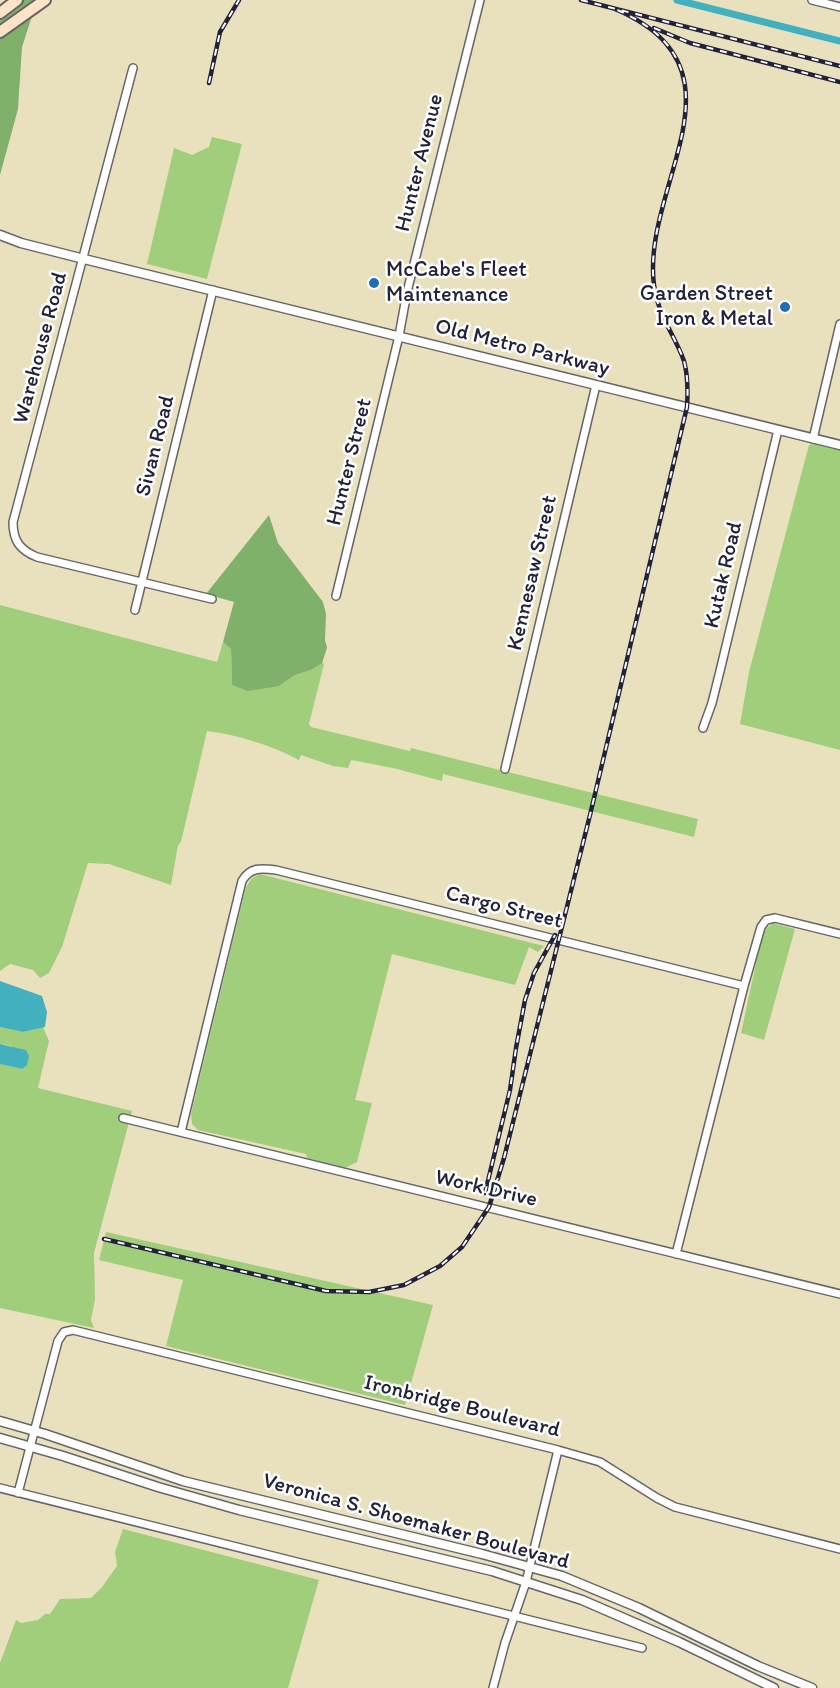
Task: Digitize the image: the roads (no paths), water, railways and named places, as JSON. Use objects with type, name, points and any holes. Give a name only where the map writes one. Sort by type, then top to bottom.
[{"type":"main road","points":[[0,13],[17,0]]},
{"type":"main road","points":[[0,32],[45,0]]},
{"type":"street","name":"Hunter Avenue","points":[[399,336],[407,292],[480,0]]},
{"type":"street","points":[[812,0],[840,7]]},
{"type":"street","name":"Warehouse Road","points":[[133,68],[17,506],[13,533],[21,549],[37,557],[212,599]]},
{"type":"street","name":"Old Metro Parkway","points":[[0,235],[21,243]]},
{"type":"street","name":"Old Metro Parkway","points":[[0,240],[84,258],[840,445]]},
{"type":"street","name":"Sivan Road","points":[[135,610],[213,290]]},
{"type":"street","points":[[813,439],[840,324]]},
{"type":"street","name":"Hunter Street","points":[[336,596],[399,336]]},
{"type":"street","name":"Kennesaw Street","points":[[505,770],[596,385]]},
{"type":"street","name":"Kutak Road","points":[[703,728],[712,704],[778,430]]},
{"type":"street","name":"Cargo Street","points":[[181,1132],[242,881],[246,874],[253,870],[264,868],[276,870],[744,986]]},
{"type":"street","points":[[676,1254],[761,927],[766,920],[775,918],[840,934]]},
{"type":"street","name":"Work Drive","points":[[123,1118],[840,1294]]},
{"type":"street","name":"Ironbridge Boulevard","points":[[35,1431],[58,1341],[64,1332],[74,1330],[600,1462],[675,1507],[840,1549]]},
{"type":"street","name":"Veronica S. Shoemaker Boulevard","points":[[0,1421],[183,1481],[482,1554],[562,1576],[639,1608],[758,1666],[812,1688]]},
{"type":"street","points":[[18,1493],[35,1431]]},
{"type":"street","name":"Veronica S. Shoemaker Boulevard","points":[[0,1438],[158,1488],[239,1510],[492,1571],[582,1600],[679,1642],[774,1688]]},
{"type":"street","points":[[493,1688],[505,1643],[526,1582],[558,1450]]},
{"type":"street","points":[[0,1488],[642,1648]]},
{"type":"water","points":[[0,981],[42,996],[47,1012],[45,1027],[23,1032],[0,1027]]},
{"type":"water","points":[[0,1044],[26,1050],[29,1056],[27,1065],[22,1069],[0,1064]]},
{"type":"waterway","points":[[677,0],[840,41]]},
{"type":"railway","points":[[209,83],[220,32],[239,0]]},
{"type":"railway","points":[[581,0],[840,66]]},
{"type":"railway","points":[[104,1239],[326,1291],[369,1292],[404,1285],[440,1266],[462,1247],[489,1207],[504,1158],[590,815],[687,407],[684,361],[659,306],[654,285],[654,247],[682,132],[686,96],[679,63],[657,34],[615,9]]},
{"type":"railway","points":[[654,28],[690,43],[840,82]]},
{"type":"railway","points":[[485,1193],[510,1090],[525,1000],[534,973],[555,935]]},
{"type":"place","name":"McCabe's Fleet Maintenance","points":[[374,283]]},
{"type":"place","name":"Garden Street Iron & Metal","points":[[785,307]]}]
